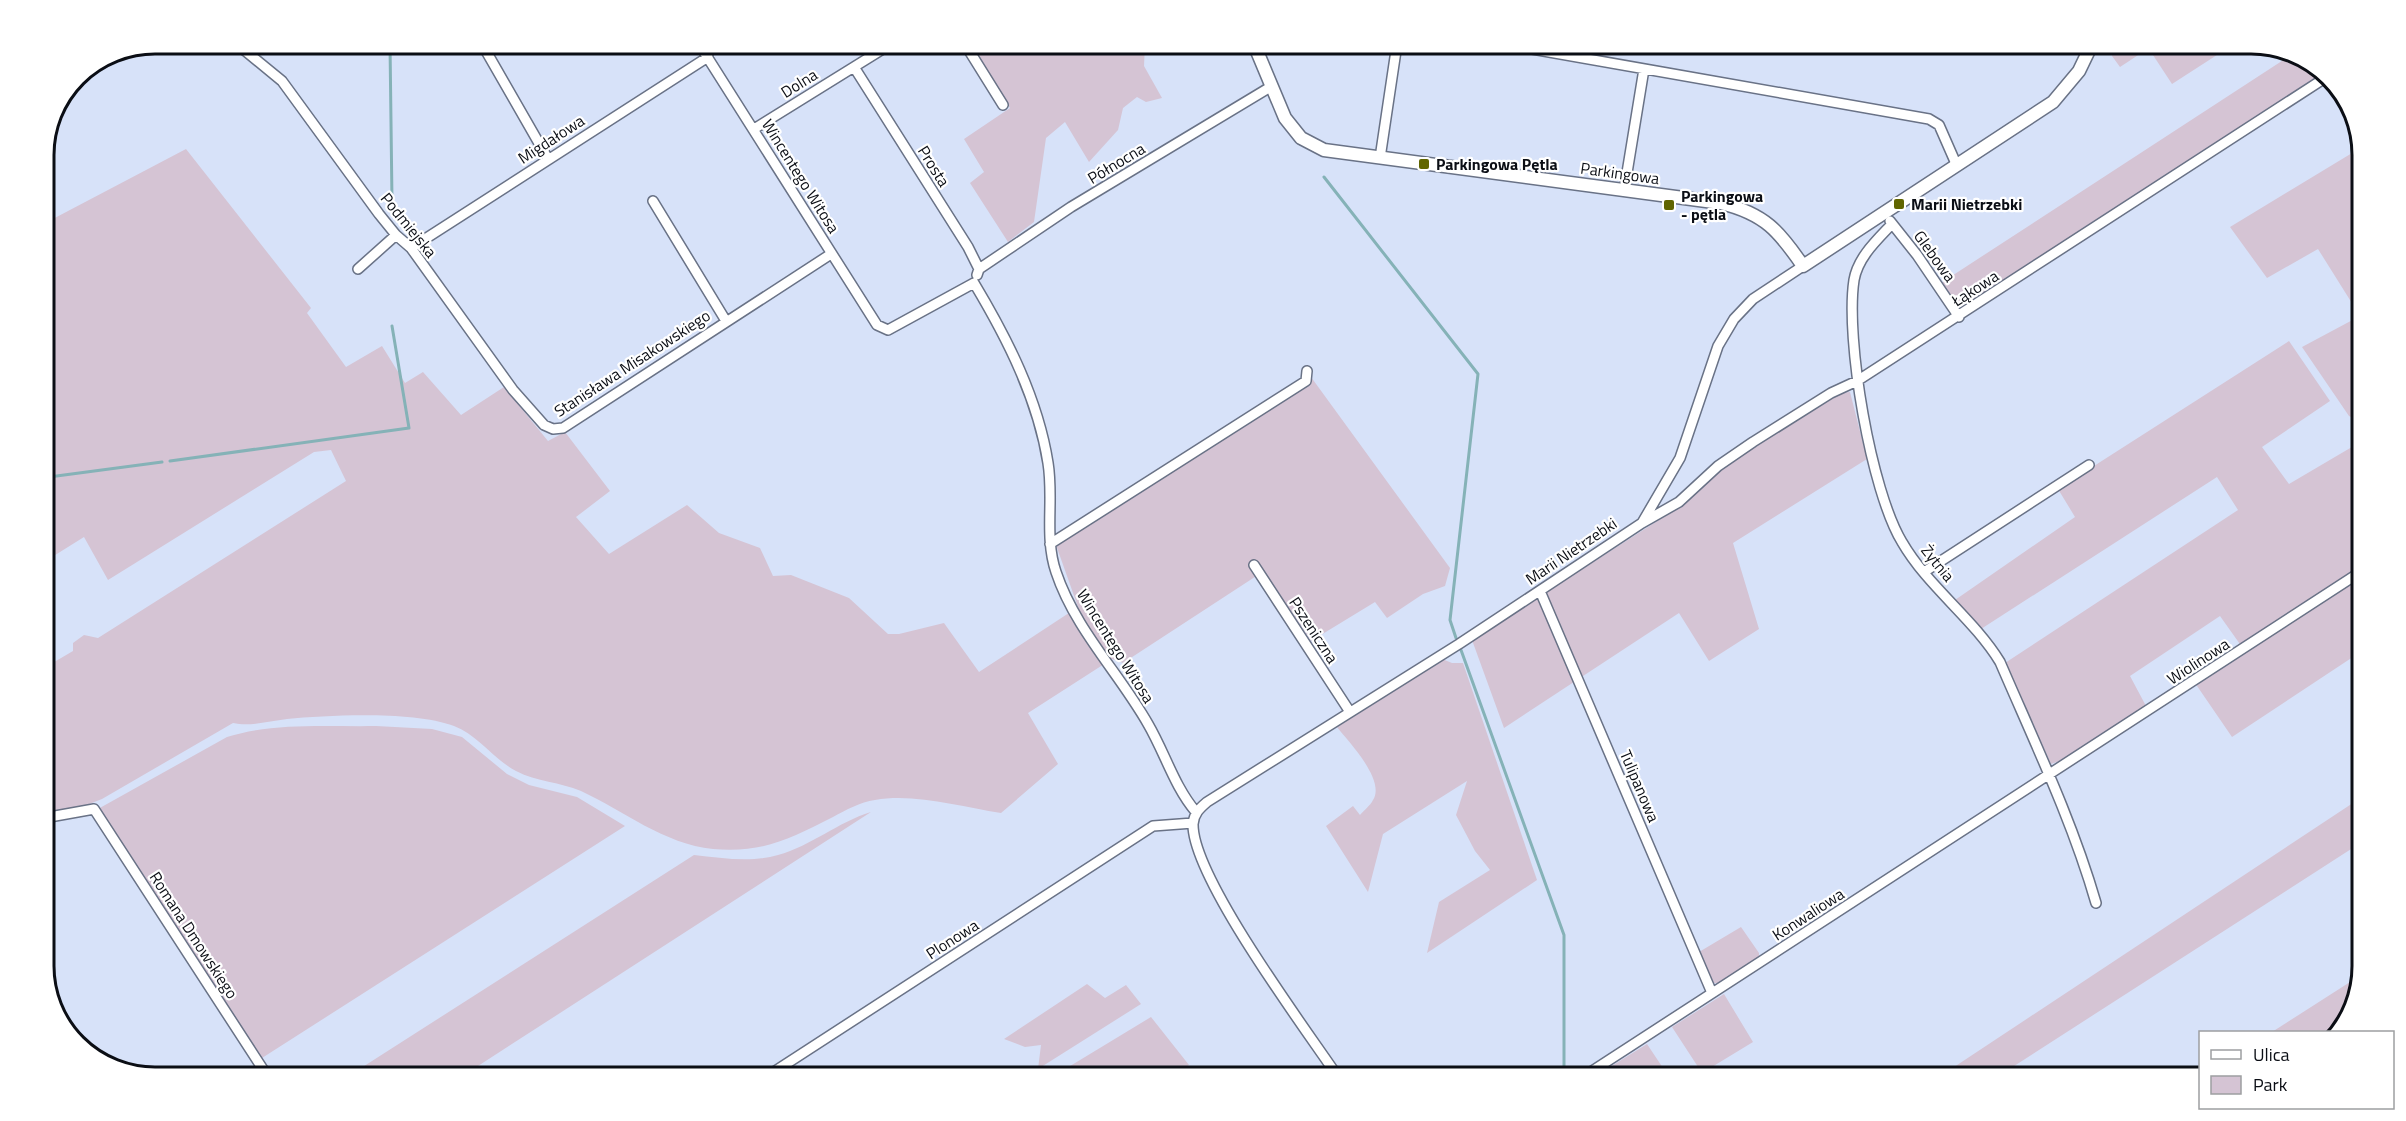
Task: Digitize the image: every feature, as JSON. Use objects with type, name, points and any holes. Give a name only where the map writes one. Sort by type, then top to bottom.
[{"type":"street","name":"Podmiejska","points":[[249,54],[282,81],[396,235],[411,248],[513,390],[544,425],[553,429]]},
{"type":"street","points":[[488,54],[548,159]]},
{"type":"street","name":"Wincentego Witosa","points":[[706,54],[754,129],[763,149],[880,328],[907,321],[974,283],[1008,341],[1039,426],[1049,464],[1050,544],[1056,571],[1073,611],[1148,724],[1185,798],[1196,812]]},
{"type":"street","name":"Dolna","points":[[754,129],[875,54]]},
{"type":"street","points":[[971,54],[1003,105]]},
{"type":"street","name":"Parkingowa","points":[[1258,54],[1285,118],[1301,138],[1324,150],[1623,190],[1744,209],[1781,234],[1803,267]]},
{"type":"street","points":[[1380,158],[1396,54]]},
{"type":"street","points":[[1559,54],[1929,119],[1939,125],[1957,166]]},
{"type":"street","name":"Marii Nietrzebki","points":[[1196,812],[1208,802],[1540,591],[1642,523],[1680,458],[1718,346],[1734,319],[1754,299],[2052,102],[2079,71],[2087,54]]},
{"type":"street","name":"Migdałowa","points":[[411,248],[708,57]]},
{"type":"street","name":"Prosta","points":[[854,67],[968,247],[979,269]]},
{"type":"street","points":[[1623,190],[1644,69]]},
{"type":"street","name":"Łąkowa","points":[[1642,523],[1679,502],[1718,465],[1752,442],[1831,393],[1857,381],[1959,317],[2319,82]]},
{"type":"street","name":"Północna","points":[[979,269],[1071,207],[1272,86]]},
{"type":"street","name":"Stanisława Misakowskiego","points":[[653,201],[726,321]]},
{"type":"street","name":"Glebowa","points":[[1885,213],[1959,317]]},
{"type":"street","name":"Żytnia","points":[[1892,224],[1860,261],[1854,279],[1857,381],[1885,501],[1901,542],[1924,572],[1989,645],[2000,662],[2049,774],[2096,903]]},
{"type":"street","points":[[358,269],[396,235]]},
{"type":"street","name":"Stanisława Misakowskiego","points":[[553,429],[563,428],[831,254]]},
{"type":"street","points":[[974,283],[979,269]]},
{"type":"street","points":[[1050,544],[1306,381],[1307,371]]},
{"type":"street","points":[[1924,572],[2089,465]]},
{"type":"street","name":"Pszeniczna","points":[[1254,565],[1350,712]]},
{"type":"street","name":"Wiolinowa","points":[[2049,774],[2352,577]]},
{"type":"street","name":"Tulipanowa","points":[[1540,591],[1712,993]]},
{"type":"street","name":"Konwaliowa","points":[[1598,1067],[2049,774]]},
{"type":"street","name":"Romana Dmowskiego","points":[[54,816],[94,809],[262,1067]]},
{"type":"street","points":[[1196,812],[1193,823],[1204,862],[1230,913],[1331,1067]]},
{"type":"street","name":"Plonowa","points":[[781,1067],[1153,826],[1193,823]]},
{"type":"green space","points":[[975,54],[1145,54],[1144,66],[1162,98],[1146,102],[1137,97],[1123,108],[1118,130],[1089,162],[1065,122],[1046,138],[1034,222],[1008,242],[970,183],[984,172],[964,139],[1010,108]]},
{"type":"green space","points":[[2113,54],[2140,54],[2120,67]]},
{"type":"green space","points":[[2152,54],[2218,54],[2172,84]]},
{"type":"green space","points":[[2283,60],[2301,68],[2316,79],[1970,307],[1960,305],[1941,283]]},
{"type":"green space","points":[[186,149],[311,308],[307,313],[346,367],[382,346],[405,383],[423,372],[461,415],[504,387],[548,441],[565,432],[610,491],[576,517],[609,554],[687,505],[719,533],[760,548],[773,576],[791,575],[849,598],[888,634],[899,634],[944,623],[979,672],[1078,607],[1056,545],[1311,377],[1450,568],[1445,586],[1423,594],[1387,618],[1375,602],[1311,641],[1264,571],[1123,663],[1112,659],[1028,713],[1058,764],[1001,813],[922,799],[890,798],[853,807],[776,843],[747,849],[713,849],[678,841],[581,791],[532,778],[516,771],[471,735],[454,726],[417,718],[372,715],[287,719],[253,724],[233,723],[102,799],[79,808],[54,812],[54,662],[73,651],[73,643],[84,635],[98,638],[346,481],[331,450],[314,452],[108,580],[84,537],[54,556],[54,218]]},
{"type":"green space","points":[[2352,153],[2352,303],[2318,249],[2267,278],[2230,227]]},
{"type":"green space","points":[[2352,320],[2352,418],[2349,416],[2302,347]]},
{"type":"green space","points":[[2289,341],[2330,401],[2262,447],[2289,484],[2352,447],[2352,575],[2242,647],[2220,616],[2130,676],[2146,706],[2088,746],[2051,764],[2005,663],[2238,510],[2217,477],[1981,629],[1955,600],[2075,517],[2058,489]]},
{"type":"green space","points":[[1850,392],[1867,459],[1733,543],[1759,629],[1709,661],[1679,613],[1504,728],[1472,640],[1679,507],[1722,467],[1840,393]]},
{"type":"green space","points":[[2350,583],[2352,586],[2352,658],[2232,737],[2195,683]]},
{"type":"green space","points":[[1442,659],[1452,663],[1463,663],[1537,880],[1427,953],[1439,902],[1490,870],[1475,851],[1456,815],[1467,781],[1383,834],[1368,892],[1326,826],[1353,806],[1360,815],[1372,802],[1376,792],[1364,761],[1336,726]]},
{"type":"green space","points":[[376,726],[432,729],[462,737],[507,774],[529,785],[577,797],[625,826],[262,1058],[100,816],[98,809],[227,737],[282,727]]},
{"type":"green space","points":[[2352,804],[2352,848],[2013,1067],[1954,1067]]},
{"type":"green space","points":[[871,812],[476,1067],[363,1067],[694,855],[747,859],[778,855],[802,846]]},
{"type":"green space","points":[[1741,927],[1759,953],[1759,958],[1721,983],[1714,983],[1699,952]]},
{"type":"green space","points":[[2350,982],[2344,1004],[2327,1031],[2274,1031]]},
{"type":"green space","points":[[1087,984],[1105,998],[1126,985],[1141,1004],[1041,1067],[1038,1067],[1041,1045],[1025,1047],[1004,1039]]},
{"type":"green space","points":[[1724,994],[1753,1042],[1712,1067],[1698,1067],[1672,1027]]},
{"type":"green space","points":[[1151,1017],[1189,1065],[1186,1067],[1068,1067]]},
{"type":"green space","points":[[1647,1044],[1662,1067],[1610,1067]]},
{"type":"waterway","points":[[390,54],[392,201]]},
{"type":"waterway","points":[[1324,177],[1478,374],[1450,620],[1456,638]]},
{"type":"waterway","points":[[170,461],[409,428],[392,326]]},
{"type":"waterway","points":[[54,476],[162,462]]},
{"type":"waterway","points":[[1461,650],[1564,935],[1564,1067]]},
{"type":"place","name":"Parkingowa Pętla","points":[[1424,164]]},
{"type":"place","name":"Marii Nietrzebki","points":[[1899,204]]},
{"type":"place","name":"Parkingowa - pętla","points":[[1669,205]]}]
